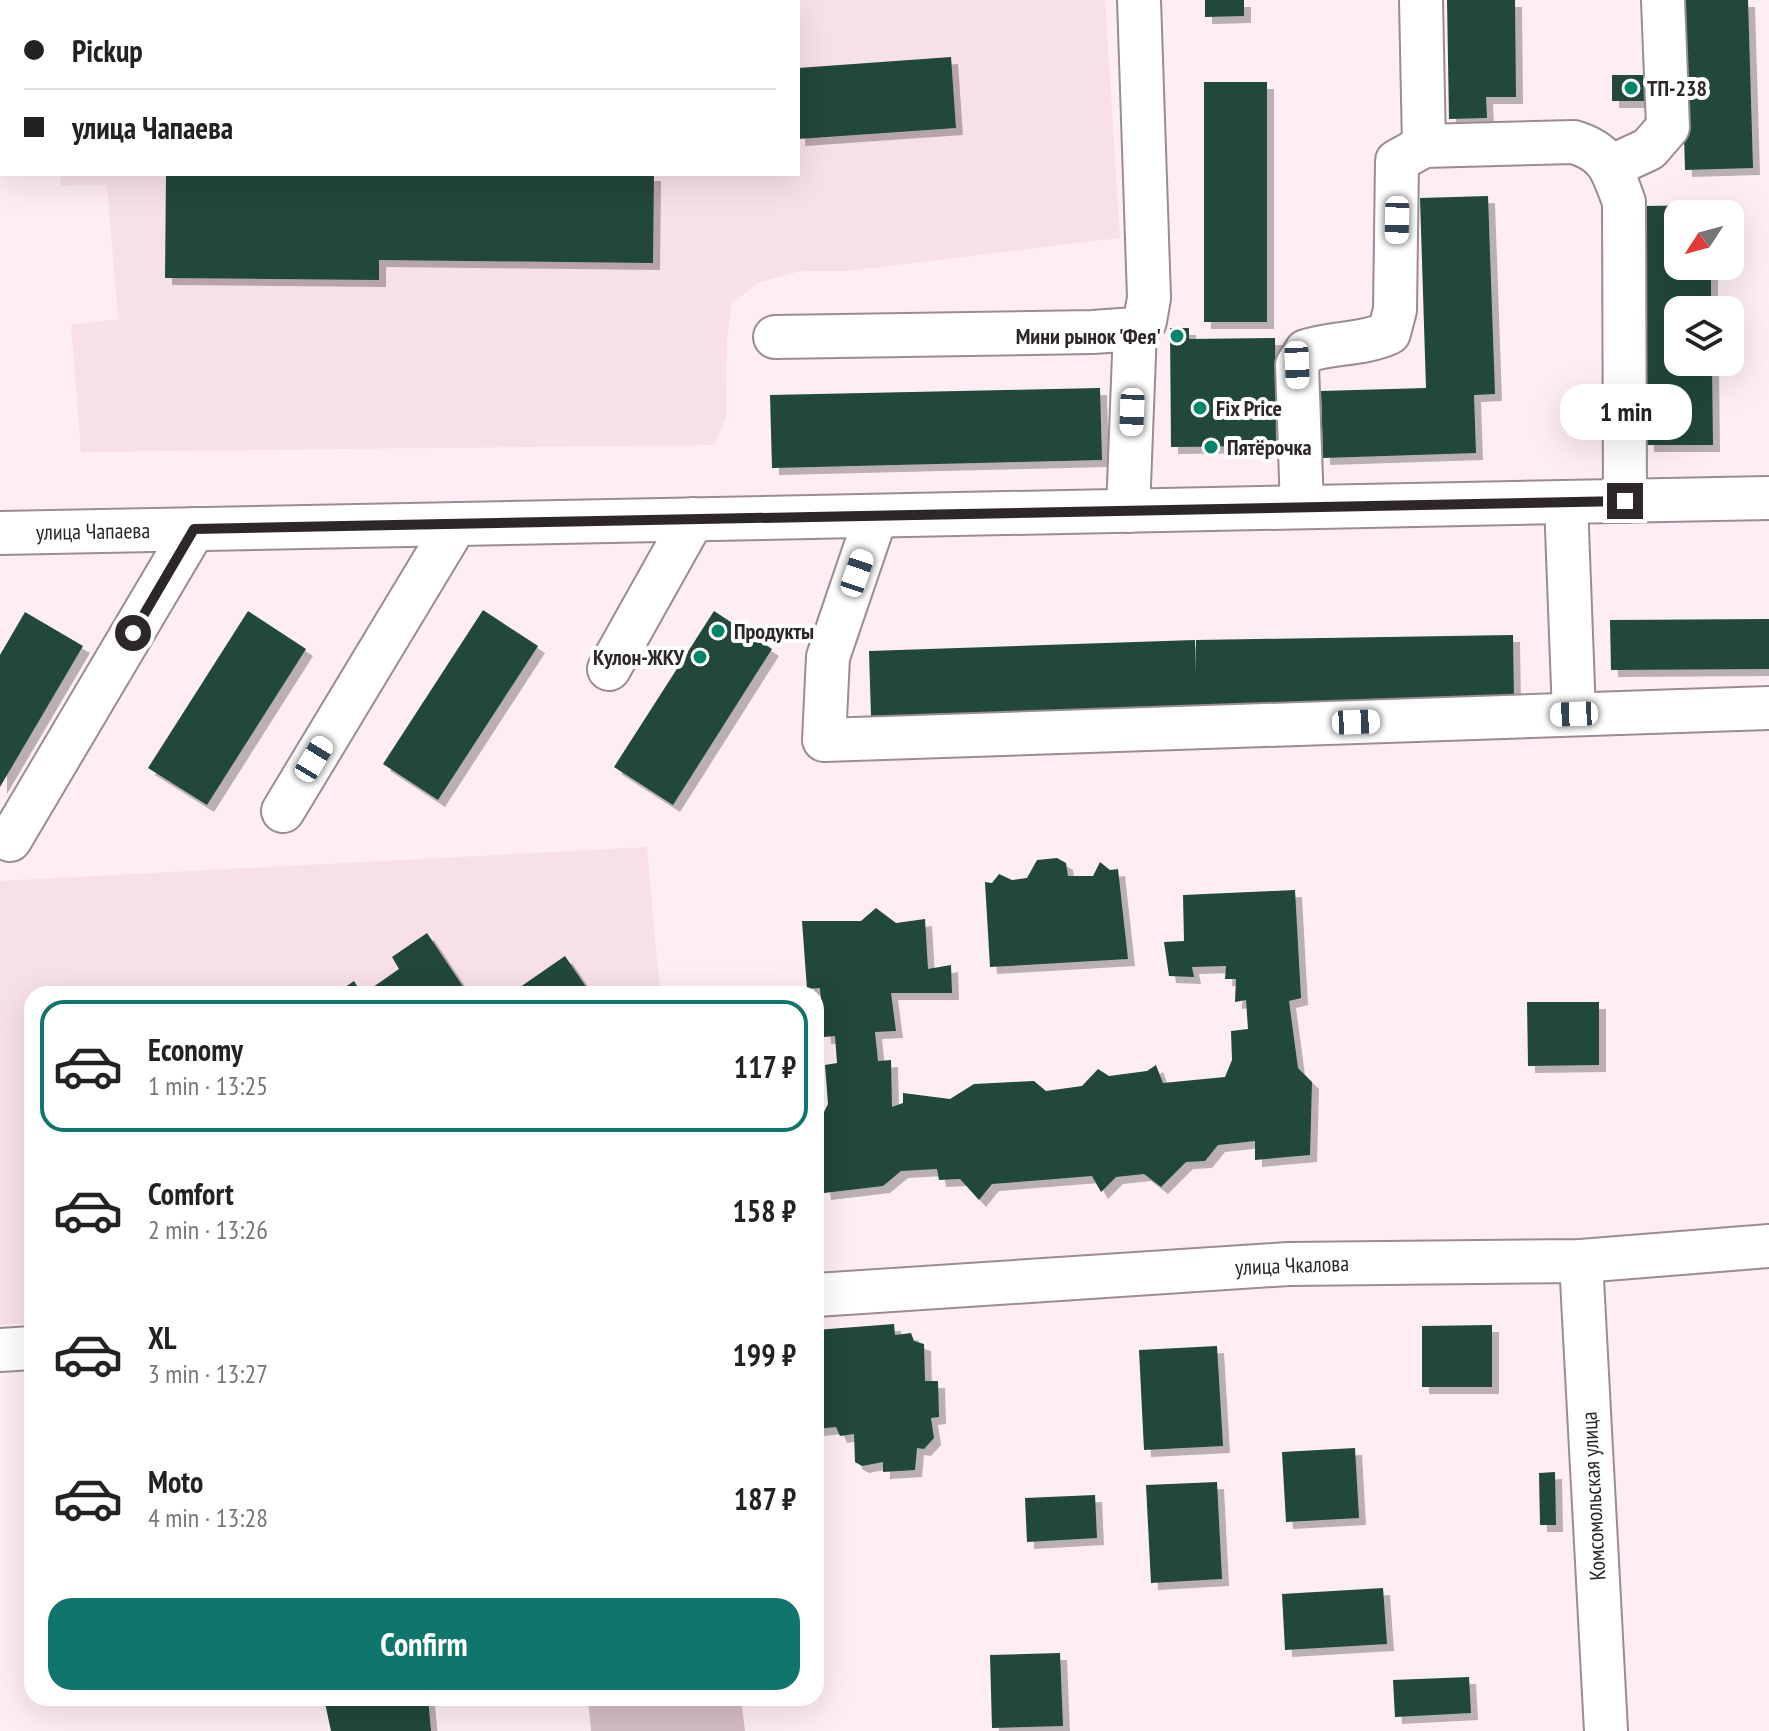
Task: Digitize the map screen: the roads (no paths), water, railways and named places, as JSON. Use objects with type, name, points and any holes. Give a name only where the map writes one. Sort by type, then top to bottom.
[{"type":"street","points":[[1128,511],[1135,329],[1150,312],[1139,0]]},
{"type":"street","points":[[1421,0],[1424,146]]},
{"type":"street","points":[[1610,167],[1649,149],[1668,127],[1663,0]]},
{"type":"street","points":[[1302,507],[1297,365],[1306,351],[1325,345],[1371,341],[1389,333],[1395,310],[1397,161],[1424,146],[1574,142],[1597,149],[1610,167],[1624,202],[1625,501]]},
{"type":"street","points":[[775,337],[1135,329]]},
{"type":"street","name":"улица Чапаева","points":[[0,533],[1769,498]]},
{"type":"street","points":[[1566,502],[1574,714]]},
{"type":"street","points":[[876,516],[828,657],[824,740],[1769,708]]},
{"type":"street","points":[[609,669],[693,519]]},
{"type":"street","points":[[283,811],[456,524]]},
{"type":"street","points":[[10,840],[194,529]]},
{"type":"street","name":"улица Чкалова","points":[[824,1294],[1288,1264],[1581,1261],[1769,1246]]},
{"type":"street","name":"Комсомольская улица","points":[[1581,1261],[1606,1731]]},
{"type":"street","points":[[0,1350],[24,1348]]},
{"type":"place","name":"ТП-238","points":[[1631,88]]},
{"type":"place","name":"Мини рынок 'Фея'","points":[[1177,336]]},
{"type":"place","name":"Fix Price","points":[[1200,408]]},
{"type":"place","name":"Пятёрочка","points":[[1211,447]]},
{"type":"place","name":"Продукты","points":[[718,631]]},
{"type":"place","name":"Кулон-ЖКУ","points":[[700,657]]}]
